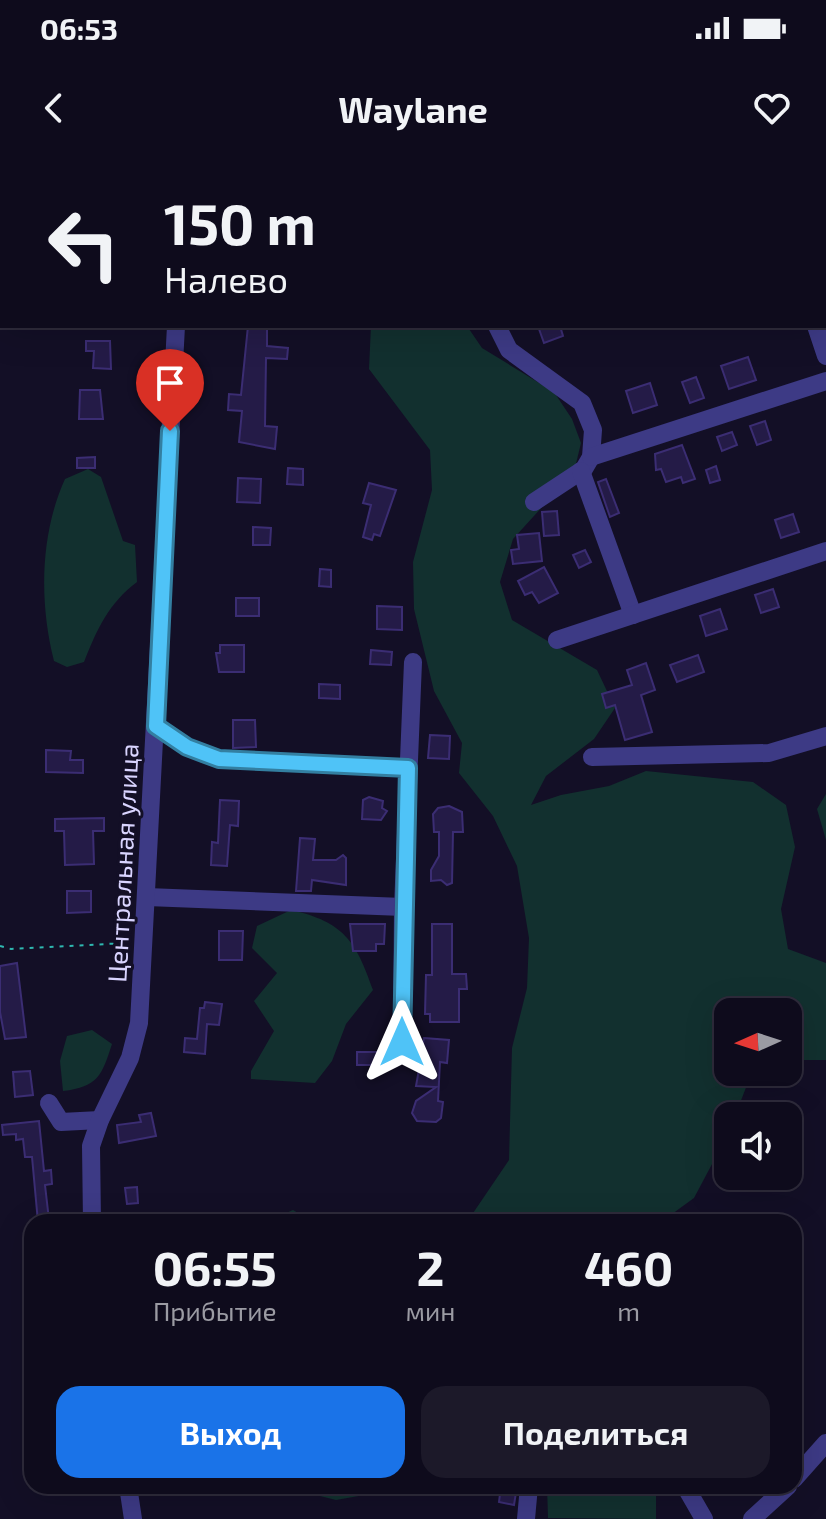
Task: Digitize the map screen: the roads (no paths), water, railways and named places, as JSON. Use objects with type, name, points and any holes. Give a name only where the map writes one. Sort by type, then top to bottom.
[{"type":"street","name":"Центральная улица","points":[[92,1214],[89,1171],[100,1120],[130,1058],[139,1023],[176,328]]},
{"type":"street","points":[[498,328],[509,350],[582,403],[593,430],[586,464],[633,615]]},
{"type":"street","points":[[817,328],[826,356]]},
{"type":"street","points":[[534,502],[586,464],[826,381]]},
{"type":"street","points":[[557,640],[826,551]]},
{"type":"street","points":[[402,1042],[403,907],[413,662]]},
{"type":"street","points":[[156,726],[187,747],[219,759],[408,768]]},
{"type":"street","points":[[592,757],[769,753],[826,736]]},
{"type":"street","points":[[147,897],[403,907]]},
{"type":"street","points":[[49,1103],[61,1122],[100,1120]]},
{"type":"street","points":[[802,1470],[826,1443]]},
{"type":"street","points":[[129,1494],[133,1519]]},
{"type":"street","points":[[526,1519],[528,1494]]},
{"type":"street","points":[[690,1494],[704,1519]]},
{"type":"street","points":[[752,1519],[779,1494]]}]
